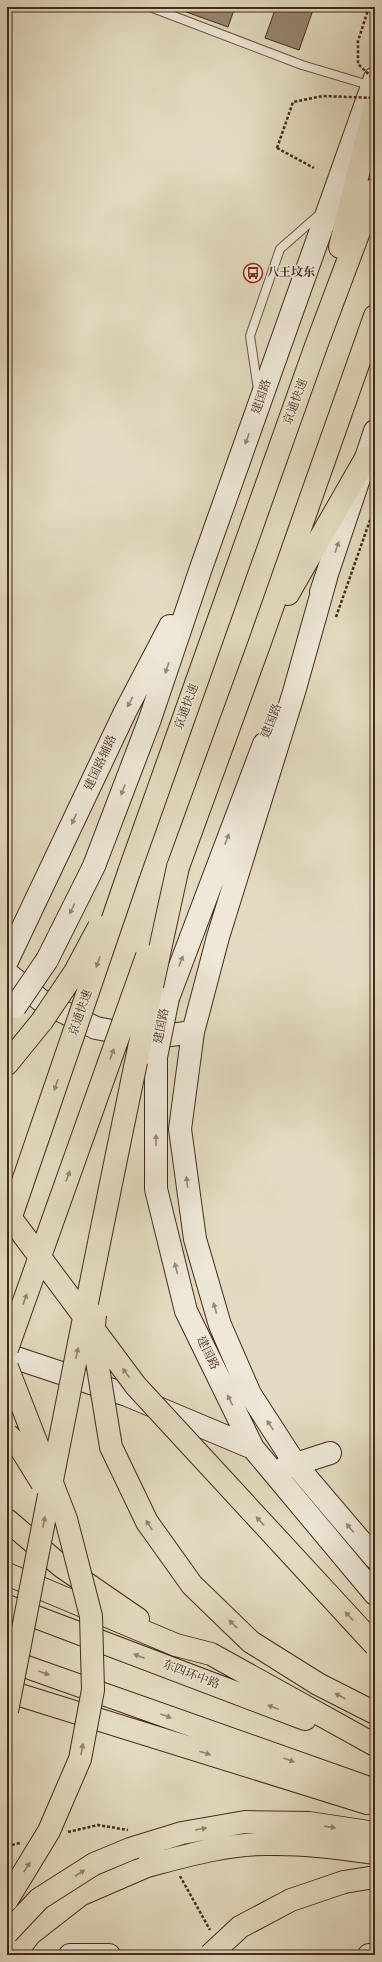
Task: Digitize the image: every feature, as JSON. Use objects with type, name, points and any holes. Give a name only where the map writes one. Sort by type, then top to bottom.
[{"type":"highway","points":[[316,346],[374,90]]},
{"type":"highway","name":"京通快速","points":[[7,1229],[129,872],[202,665],[316,346],[375,189]]},
{"type":"highway","points":[[7,1349],[178,867],[247,679],[375,316]]},
{"type":"highway","points":[[354,378],[375,332]]},
{"type":"highway","points":[[260,642],[366,458]]},
{"type":"highway","points":[[7,1711],[138,1050],[178,867]]},
{"type":"highway","points":[[7,1064],[42,1021],[74,972],[129,872]]},
{"type":"highway","points":[[7,1213],[136,1386],[375,1645]]},
{"type":"highway","points":[[102,1228],[93,1337],[110,1447],[147,1522],[192,1586],[251,1642],[318,1684],[375,1713]]},
{"type":"highway","points":[[7,1367],[66,1519],[91,1616],[93,1690],[80,1759],[49,1831],[7,1900]]},
{"type":"highway","points":[[7,1434],[19,1446],[66,1519]]},
{"type":"highway","points":[[7,1520],[61,1566],[176,1645]]},
{"type":"highway","points":[[7,1574],[176,1645],[211,1654],[375,1745]]},
{"type":"highway","name":"东四环中路","points":[[7,1606],[375,1745]]},
{"type":"highway","points":[[7,1660],[375,1790]]},
{"type":"highway","points":[[7,1691],[375,1805]]},
{"type":"highway","points":[[7,1933],[39,1899],[94,1864],[130,1849],[182,1833],[245,1822],[309,1823],[375,1833]]},
{"type":"highway","points":[[14,1955],[30,1934],[80,1895],[147,1866],[200,1853],[265,1844],[313,1845],[375,1853]]},
{"type":"highway","points":[[210,1955],[240,1927],[291,1900],[344,1882],[375,1877]]},
{"type":"street","name":"建国路","points":[[11,1013],[47,960],[96,859],[150,719],[201,568],[330,204],[374,90]]},
{"type":"street","name":"建国路","points":[[375,431],[326,578],[168,998],[156,1058],[156,1189],[186,1311],[253,1448],[375,1594]]},
{"type":"street","name":"建国路辅路","points":[[7,961],[125,712],[201,568]]},
{"type":"street","points":[[326,578],[294,692],[218,937],[193,1032],[180,1129],[195,1238],[220,1325],[250,1394],[296,1465],[375,1558]]},
{"type":"street","points":[[7,973],[43,1002],[96,1028],[148,1038],[193,1032]]},
{"type":"street","points":[[7,1355],[128,1395],[253,1448]]},
{"type":"street","points":[[272,1471],[296,1465],[330,1453]]},
{"type":"street","points":[[369,1955],[375,1954]]},
{"type":"street","points":[[70,1955],[109,1955]]},
{"type":"lane","points":[[150,7],[302,65],[374,90]]},
{"type":"lane","points":[[260,402],[250,336],[280,249],[330,204]]},
{"type":"path","points":[[314,168],[277,148],[292,102],[324,96],[374,90],[358,64],[358,41],[369,7]]},
{"type":"building","points":[[178,7],[235,7],[228,27],[178,9]]},
{"type":"building","points":[[276,7],[314,7],[299,50],[265,38]]},
{"type":"place","name":"八王坟东","points":[[253,273]]}]
